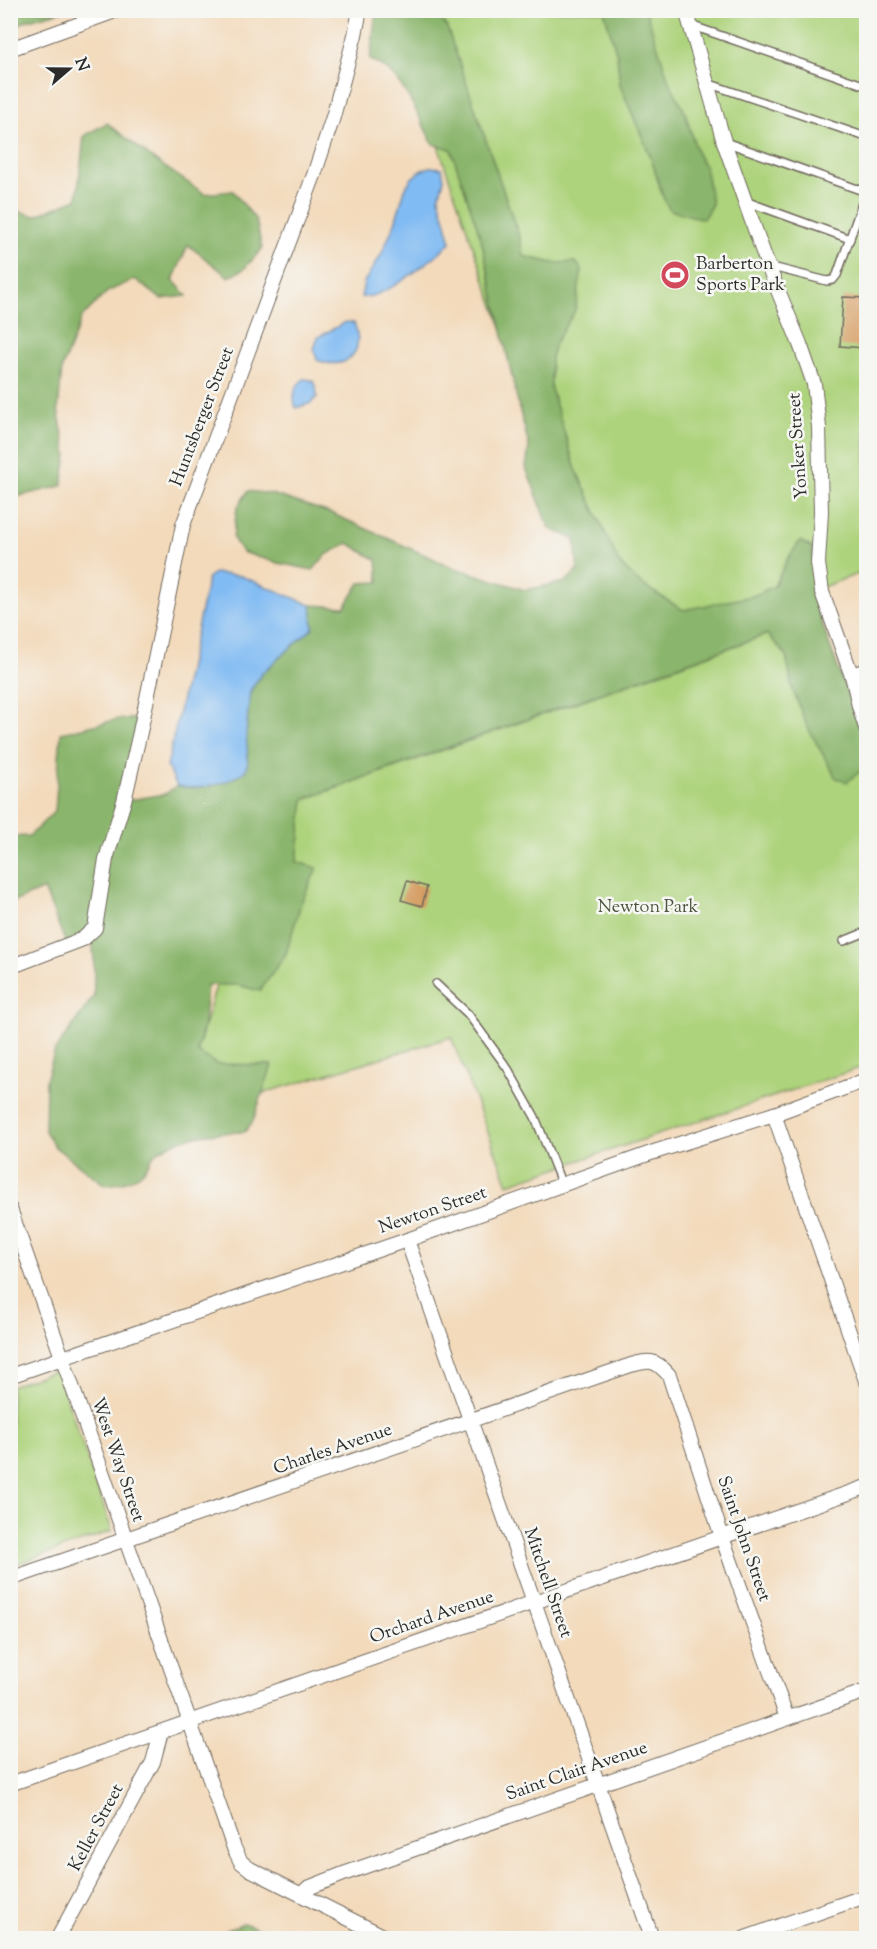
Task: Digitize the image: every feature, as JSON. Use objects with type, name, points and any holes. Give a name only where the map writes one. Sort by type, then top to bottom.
[{"type":"street","points":[[10,50],[118,10]]},
{"type":"street","name":"Huntsberger Street","points":[[10,967],[67,946],[92,933],[96,928],[110,846],[124,801],[137,744],[183,525],[314,175],[333,117],[360,10]]},
{"type":"street","name":"Yonker Street","points":[[686,10],[724,142],[768,266],[814,384],[819,428],[821,502],[818,563],[822,592],[867,728]]},
{"type":"street","points":[[852,679],[858,673],[867,670]]},
{"type":"street","name":"Newton Street","points":[[10,1376],[867,1080]]},
{"type":"street","points":[[774,1114],[867,1382]]},
{"type":"street","name":"West Way Street","points":[[10,1209],[125,1540],[234,1848],[241,1862],[250,1869],[387,1938]]},
{"type":"street","name":"Mitchell Street","points":[[407,1240],[652,1938]]},
{"type":"street","name":"Charles Avenue","points":[[10,1579],[631,1365],[653,1361],[665,1371]]},
{"type":"street","name":"Saint John Street","points":[[665,1371],[669,1375],[722,1536],[788,1718]]},
{"type":"street","name":"Orchard Avenue","points":[[10,1784],[867,1487]]},
{"type":"street","name":"Saint Clair Avenue","points":[[302,1894],[308,1888],[346,1873],[867,1691]]},
{"type":"street","name":"Keller Street","points":[[58,1938],[153,1762],[161,1732]]},
{"type":"street","points":[[745,1938],[867,1896]]},
{"type":"lane","points":[[690,25],[867,86]]},
{"type":"lane","points":[[706,82],[867,137]]},
{"type":"lane","points":[[724,142],[867,192],[837,275],[833,280],[827,281],[768,266]]},
{"type":"lane","points":[[745,201],[850,239]]},
{"type":"lane","points":[[844,940],[867,932]]},
{"type":"lane","points":[[436,984],[468,1014],[508,1070],[535,1117],[562,1185]]},
{"type":"green space","points":[[10,11],[62,11],[25,21],[11,29]]},
{"type":"green space","points":[[376,11],[435,11],[447,27],[520,239],[523,256],[553,263],[576,262],[582,270],[575,311],[555,343],[551,358],[551,389],[575,467],[619,563],[641,584],[683,610],[753,596],[774,586],[800,541],[812,548],[819,616],[866,745],[866,767],[847,782],[836,778],[807,726],[792,688],[786,655],[767,634],[304,799],[297,862],[317,868],[301,903],[286,954],[260,991],[238,985],[207,985],[204,1025],[197,1051],[216,1064],[272,1065],[253,1121],[245,1132],[200,1135],[169,1145],[155,1153],[137,1176],[124,1182],[105,1185],[55,1147],[45,1131],[46,1080],[55,1050],[94,996],[92,934],[67,946],[44,889],[11,903],[10,837],[29,836],[55,811],[61,733],[119,719],[142,719],[124,801],[165,794],[177,786],[195,788],[222,783],[246,770],[248,759],[246,734],[250,692],[262,673],[313,628],[311,605],[345,607],[360,583],[379,582],[377,560],[348,543],[326,555],[313,570],[278,563],[242,552],[233,538],[237,508],[248,491],[272,494],[333,514],[452,567],[525,590],[565,582],[578,570],[575,539],[550,529],[526,468],[529,446],[481,239],[451,149],[433,144],[400,83],[381,65],[370,60]]},
{"type":"green space","name":"Barberton Sports Park","points":[[391,11],[866,11],[866,571],[618,662]]},
{"type":"green space","points":[[604,11],[646,11],[669,81],[685,112],[698,156],[705,166],[712,204],[703,219],[670,210],[663,197],[651,158],[620,85],[617,55]]},
{"type":"green space","points":[[107,123],[156,161],[205,194],[233,191],[256,220],[262,249],[244,269],[229,277],[188,245],[173,280],[187,296],[161,299],[135,279],[107,292],[82,317],[62,368],[58,410],[67,455],[62,486],[11,498],[11,209],[35,216],[77,199],[84,136]]},
{"type":"green space","name":"Newton Park","points":[[819,616],[866,745],[866,1066],[508,1184],[451,1037],[177,1119],[267,813]]},
{"type":"green space","points":[[57,1370],[112,1531],[11,1566],[11,1386]]},
{"type":"green space","points":[[243,1923],[286,1938],[216,1938],[219,1934]]},
{"type":"water","points":[[430,167],[442,168],[444,179],[439,198],[451,242],[395,285],[371,296],[361,297],[364,282],[381,255],[395,223],[405,189],[420,171]]},
{"type":"water","points":[[346,322],[354,323],[357,333],[358,343],[351,357],[337,363],[317,360],[314,349],[318,337]]},
{"type":"water","points":[[304,379],[312,380],[316,385],[317,397],[311,403],[296,408],[295,392]]},
{"type":"water","points":[[214,573],[241,576],[311,605],[313,628],[262,673],[250,691],[246,734],[248,759],[246,770],[222,783],[195,788],[177,786],[167,767],[208,578]]},
{"type":"building","points":[[843,297],[867,298],[864,348],[840,346]]},
{"type":"building","points":[[407,881],[427,887],[422,906],[401,900]]},
{"type":"place","name":"Barberton Sports Park","points":[[675,275]]}]
